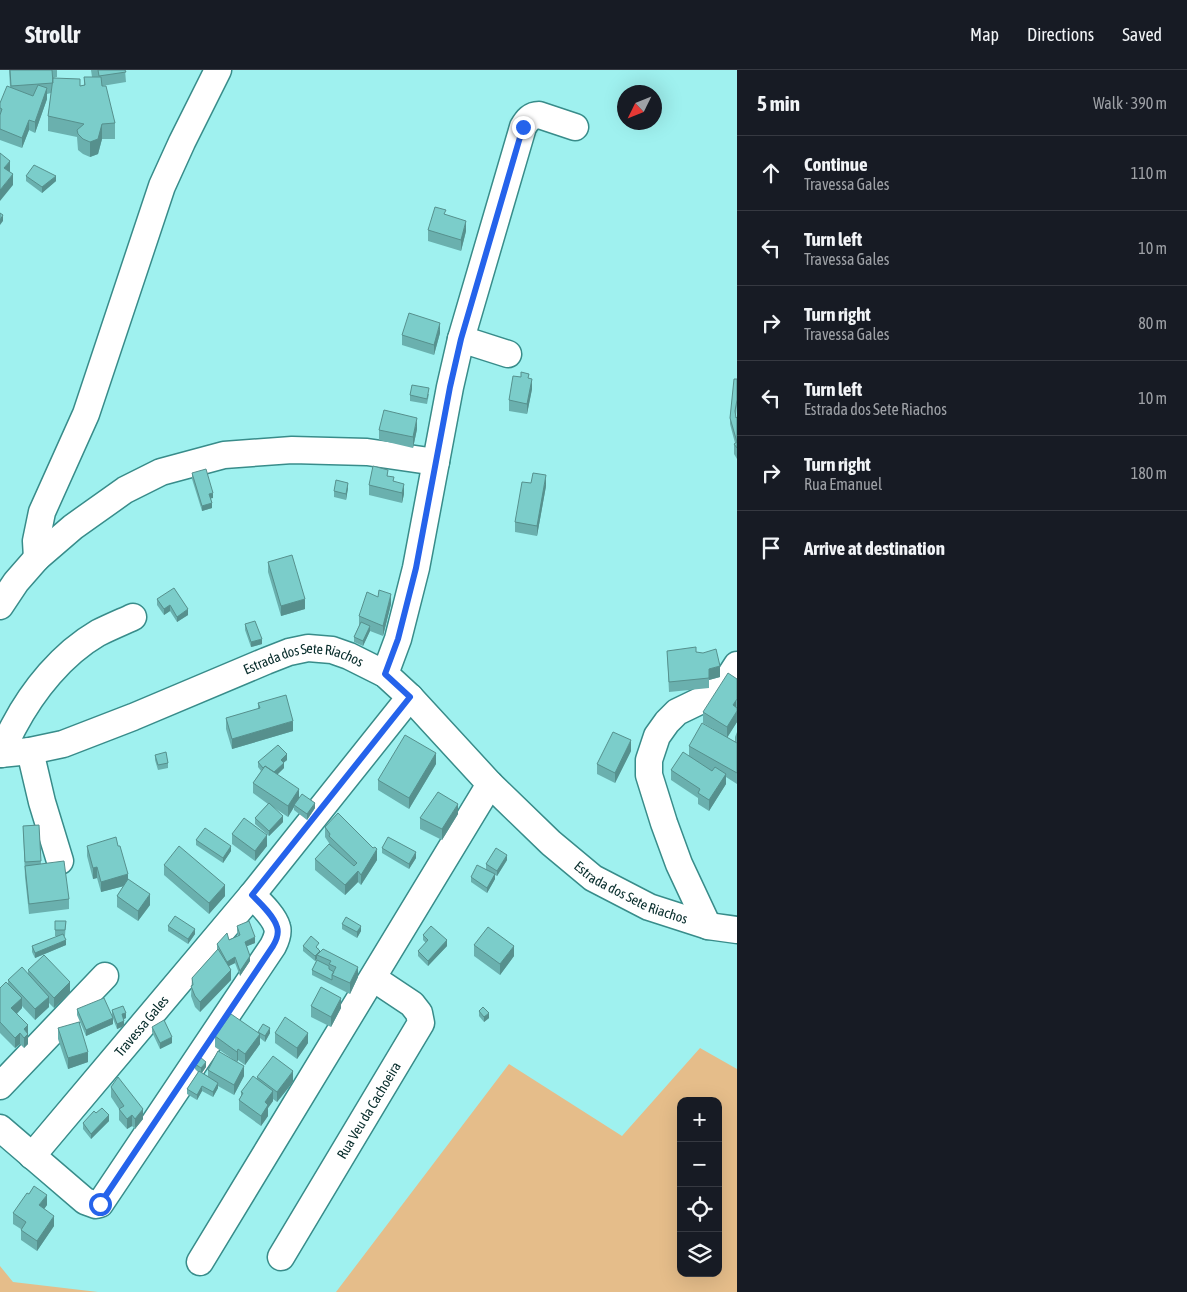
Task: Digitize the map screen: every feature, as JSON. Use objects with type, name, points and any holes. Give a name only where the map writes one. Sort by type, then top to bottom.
[{"type":"street","points":[[38,558],[36,541],[42,512],[86,414],[162,186],[218,70]]},
{"type":"street","points":[[385,674],[398,639],[416,568],[450,387],[461,339],[523,127],[533,115],[539,115],[575,126]]},
{"type":"street","points":[[461,339],[508,354]]},
{"type":"street","points":[[0,606],[16,582],[38,558],[73,528],[125,490],[161,472],[224,455],[292,450],[367,452],[436,462]]},
{"type":"street","points":[[0,754],[14,726],[50,673],[70,654],[97,634],[133,617]]},
{"type":"street","name":"Estrada dos Sete Riachos","points":[[0,754],[30,751],[63,744],[289,652],[308,648],[332,650],[385,674],[410,697],[490,784],[551,844],[593,878],[648,907],[708,926],[737,930]]},
{"type":"street","points":[[708,926],[679,864],[664,823],[649,774],[649,760],[657,736],[666,722],[677,712],[706,698],[726,682],[737,665]]},
{"type":"street","name":"Travessa Gales","points":[[32,1156],[252,895],[410,697]]},
{"type":"street","points":[[30,751],[42,802],[60,861]]},
{"type":"street","points":[[200,1262],[490,784]]},
{"type":"street","points":[[0,1128],[85,1201],[96,1205],[100,1204],[277,938],[278,928],[274,920],[252,895]]},
{"type":"street","points":[[0,1086],[105,976]]},
{"type":"street","name":"Rua Veu da Cachoeira","points":[[281,1257],[421,1022],[419,1013],[412,1004],[373,978]]},
{"type":"shaded area","points":[[700,1048],[737,1069],[737,1292],[336,1292],[509,1064],[622,1136]]},
{"type":"shaded area","points":[[0,1266],[13,1282],[98,1292],[0,1292]]},
{"type":"building","points":[[10,70],[52,70],[53,83],[11,86]]},
{"type":"building","points":[[98,70],[125,70],[126,72],[99,76]]},
{"type":"building","points":[[84,77],[101,77],[102,86],[106,86],[115,123],[102,124],[98,139],[90,142],[78,134],[77,130],[84,124],[48,116],[53,78],[80,79],[80,86],[85,85]]},
{"type":"building","points":[[38,85],[47,88],[35,122],[29,120],[22,138],[0,129],[2,109],[0,108],[0,103],[7,86],[33,96]]},
{"type":"building","points":[[0,153],[10,161],[4,168],[13,174],[0,190]]},
{"type":"building","points":[[34,165],[56,176],[42,187],[26,176]]},
{"type":"building","points":[[435,207],[446,210],[444,214],[466,221],[461,240],[428,230]]},
{"type":"building","points":[[409,313],[440,323],[434,345],[402,335]]},
{"type":"building","points":[[521,372],[529,374],[528,378],[532,379],[527,404],[509,400],[513,376],[521,377]]},
{"type":"building","points":[[734,379],[737,379],[735,411],[737,417],[737,442],[730,418]]},
{"type":"building","points":[[412,385],[429,388],[427,399],[410,395]]},
{"type":"building","points":[[384,410],[417,418],[413,437],[379,430]]},
{"type":"building","points":[[373,466],[388,470],[387,476],[394,477],[393,481],[404,484],[402,493],[369,485]]},
{"type":"building","points":[[206,469],[213,493],[209,494],[212,503],[202,506],[192,473]]},
{"type":"building","points":[[533,473],[546,475],[537,526],[515,522],[522,482],[531,483]]},
{"type":"building","points":[[336,480],[348,483],[346,494],[334,491]]},
{"type":"building","points":[[292,555],[305,599],[281,606],[268,562]]},
{"type":"building","points":[[174,588],[188,609],[177,617],[170,605],[164,609],[157,599]]},
{"type":"building","points":[[379,590],[391,594],[383,626],[359,616],[367,592],[378,597]]},
{"type":"building","points":[[255,621],[262,639],[251,642],[245,624]]},
{"type":"building","points":[[361,622],[370,626],[363,641],[354,637]]},
{"type":"building","points":[[696,647],[696,652],[703,653],[716,649],[720,666],[709,669],[709,678],[669,682],[667,651]]},
{"type":"building","points":[[728,673],[737,679],[737,699],[733,705],[737,708],[737,711],[727,727],[703,712]]},
{"type":"building","points":[[286,695],[293,721],[232,739],[226,718],[260,708],[258,703]]},
{"type":"building","points":[[702,723],[737,743],[737,773],[689,746]]},
{"type":"building","points":[[613,732],[631,740],[615,773],[597,764]]},
{"type":"building","points":[[405,735],[436,753],[409,798],[378,780]]},
{"type":"building","points":[[278,745],[287,754],[281,760],[284,763],[274,772],[265,766],[263,768],[258,762]]},
{"type":"building","points":[[166,752],[168,763],[158,765],[155,755]]},
{"type":"building","points":[[683,752],[712,771],[715,767],[726,774],[709,800],[698,793],[700,789],[671,770]]},
{"type":"building","points":[[265,766],[299,789],[288,806],[253,783]]},
{"type":"building","points":[[438,792],[458,804],[442,829],[420,818]]},
{"type":"building","points":[[302,794],[315,803],[307,814],[294,805]]},
{"type":"building","points":[[269,803],[283,816],[269,831],[255,818]]},
{"type":"building","points":[[338,813],[373,848],[377,849],[361,875],[358,871],[345,885],[315,859],[329,844],[354,866],[357,863],[329,836],[330,834],[325,827]]},
{"type":"building","points":[[244,818],[267,835],[255,851],[232,834]]},
{"type":"building","points":[[39,825],[41,861],[25,862],[23,826]]},
{"type":"building","points":[[205,828],[231,846],[223,858],[196,840]]},
{"type":"building","points":[[116,837],[128,874],[101,882],[97,867],[93,868],[87,846]]},
{"type":"building","points":[[388,837],[416,852],[409,864],[382,848]]},
{"type":"building","points":[[179,846],[225,885],[209,903],[164,865]]},
{"type":"building","points":[[496,848],[507,855],[497,871],[486,864]]},
{"type":"building","points":[[64,861],[69,899],[29,904],[25,866]]},
{"type":"building","points":[[477,865],[495,874],[487,888],[471,877]]},
{"type":"building","points":[[128,879],[150,894],[138,911],[117,896]]},
{"type":"building","points":[[175,916],[195,929],[188,939],[168,926]]},
{"type":"building","points":[[346,917],[361,926],[357,932],[342,924]]},
{"type":"building","points":[[55,921],[66,921],[65,930],[55,930]]},
{"type":"building","points":[[249,921],[255,937],[245,942],[250,956],[240,971],[235,957],[227,962],[217,944],[227,933],[229,940],[240,935],[237,926]]},
{"type":"building","points":[[431,926],[447,940],[428,961],[418,951],[428,940],[423,935]]},
{"type":"building","points":[[488,927],[514,946],[500,964],[474,945]]},
{"type":"building","points":[[63,934],[66,940],[35,953],[32,946]]},
{"type":"building","points":[[311,936],[319,943],[316,947],[320,951],[315,956],[303,946]]},
{"type":"building","points":[[218,949],[231,970],[200,1002],[191,986],[193,985],[192,978]]},
{"type":"building","points":[[323,949],[358,967],[350,983],[332,975],[336,967],[329,964],[331,961],[317,955]]},
{"type":"building","points":[[44,955],[70,982],[54,998],[28,970]]},
{"type":"building","points":[[317,960],[329,966],[329,969],[334,972],[332,980],[312,970]]},
{"type":"building","points":[[22,967],[49,997],[35,1009],[8,980]]},
{"type":"building","points":[[6,982],[22,998],[11,1008],[28,1025],[24,1029],[28,1034],[24,1038],[20,1033],[15,1038],[0,1022],[0,988]]},
{"type":"building","points":[[321,987],[341,998],[331,1017],[311,1006]]},
{"type":"building","points":[[104,998],[113,1018],[86,1030],[77,1009]]},
{"type":"building","points":[[123,1006],[126,1013],[122,1014],[124,1021],[117,1024],[112,1010]]},
{"type":"building","points":[[483,1007],[489,1013],[484,1017],[479,1011]]},
{"type":"building","points":[[231,1014],[260,1034],[245,1054],[238,1049],[237,1052],[215,1036]]},
{"type":"building","points":[[285,1017],[308,1033],[297,1048],[275,1033]]},
{"type":"building","points":[[164,1020],[172,1037],[160,1043],[152,1027]]},
{"type":"building","points":[[79,1022],[88,1052],[68,1058],[58,1028]]},
{"type":"building","points":[[263,1024],[270,1028],[265,1036],[258,1032]]},
{"type":"building","points":[[218,1051],[244,1066],[234,1085],[208,1070]]},
{"type":"building","points":[[273,1056],[293,1071],[277,1092],[257,1077]]},
{"type":"building","points":[[200,1057],[206,1062],[201,1068],[195,1064]]},
{"type":"building","points":[[199,1071],[218,1083],[213,1092],[202,1086],[197,1095],[187,1089]]},
{"type":"building","points":[[253,1076],[273,1091],[265,1102],[268,1105],[261,1116],[239,1100],[243,1093],[241,1092]]},
{"type":"building","points":[[118,1077],[143,1109],[135,1119],[132,1115],[127,1119],[119,1109],[124,1106],[111,1087]]},
{"type":"building","points":[[102,1108],[109,1115],[91,1134],[83,1123],[94,1111],[96,1113]]},
{"type":"building","points":[[34,1186],[47,1195],[39,1205],[54,1216],[37,1241],[21,1230],[26,1222],[13,1213]]},
{"type":"route","points":[[100,1204],[277,938],[278,928],[274,920],[252,895],[410,697],[385,674],[398,639],[416,568],[450,387],[461,339],[523,127]]}]
